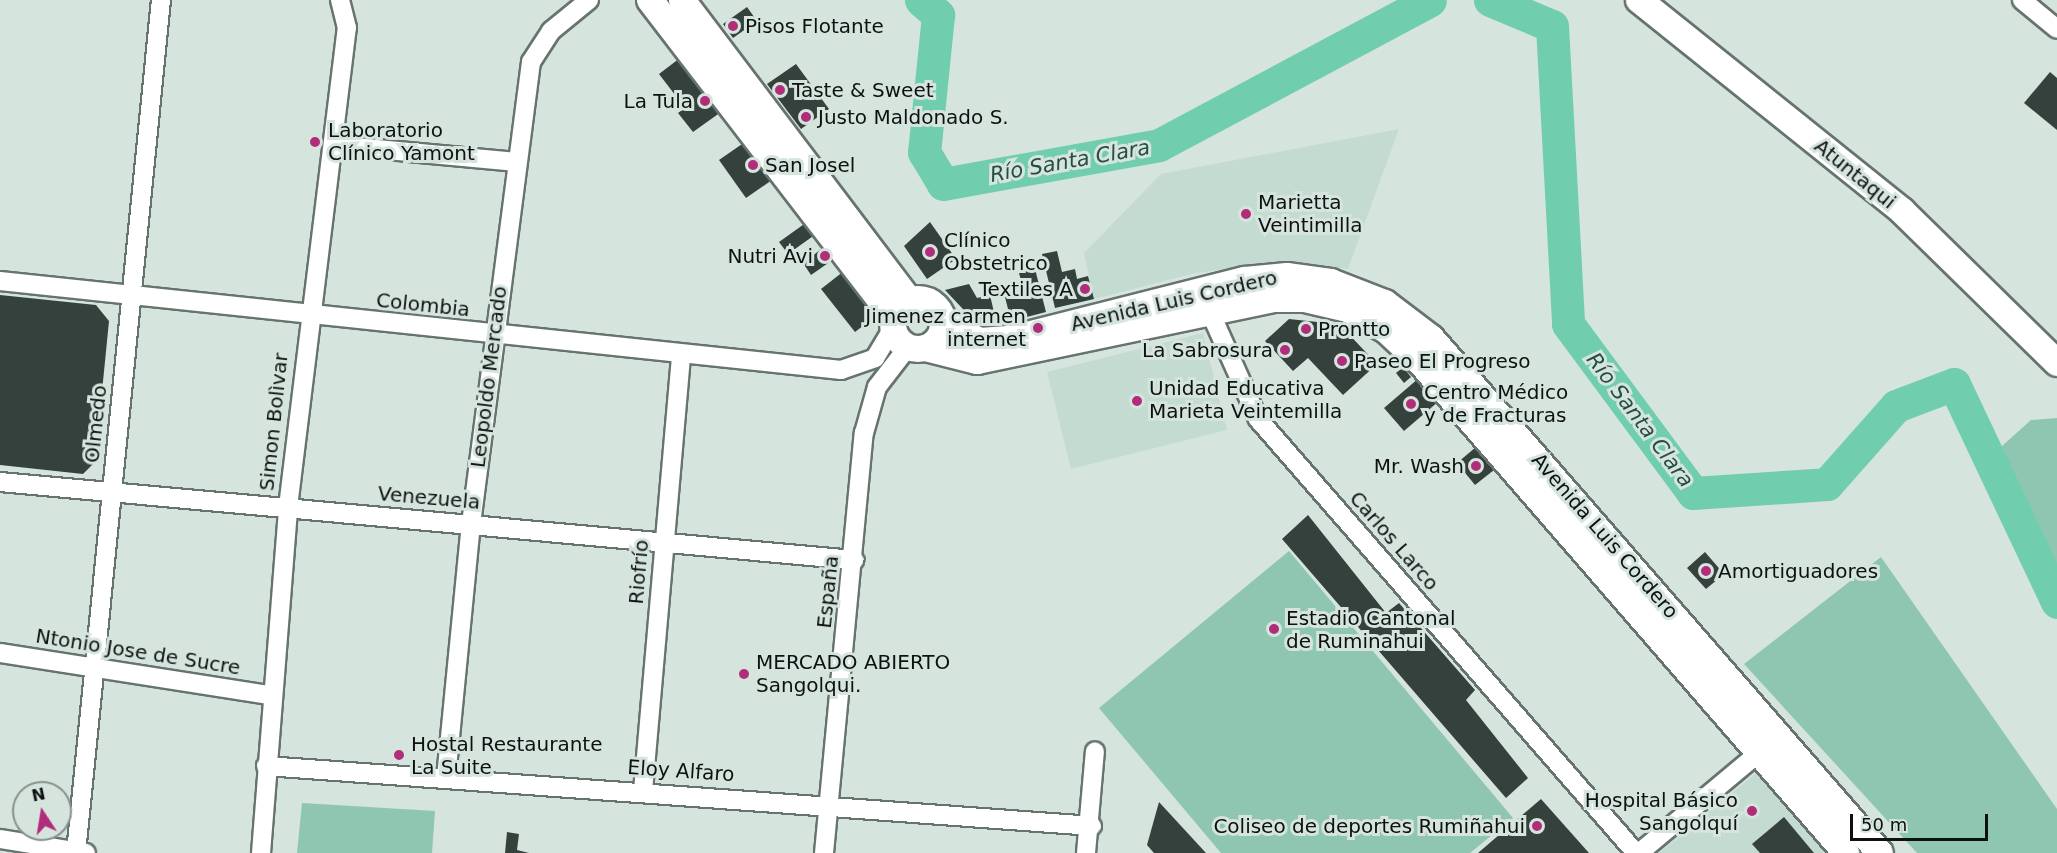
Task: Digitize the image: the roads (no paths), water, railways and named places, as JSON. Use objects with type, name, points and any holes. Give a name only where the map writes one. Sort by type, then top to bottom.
[{"type":"main road","points":[[682,0],[906,328]]},
{"type":"main road","name":"Atuntaqui","points":[[1639,0],[1902,211],[2057,363]]},
{"type":"main road","points":[[655,1],[906,328],[941,335],[943,322]]},
{"type":"main road","name":"Avenida Luis Cordero","points":[[1206,302],[977,361],[906,328],[932,303],[943,322],[980,341],[1011,339],[1206,302],[1298,298],[1348,309],[1386,330],[1421,363],[1768,745],[1880,853]]},
{"type":"main road","name":"Avenida Luis Cordero","points":[[1768,745],[1846,853]]},
{"type":"street","name":"Olmedo","points":[[80,853],[94,669],[161,0]]},
{"type":"street","name":"Simon Bolìvar","points":[[261,853],[269,695],[288,507],[308,315],[334,145],[346,28],[340,0]]},
{"type":"street","name":"Leopoldo Mercado","points":[[446,778],[471,524],[516,162],[531,62],[551,31],[589,0]]},
{"type":"street","points":[[2022,0],[2057,29]]},
{"type":"street","points":[[334,145],[516,162]]},
{"type":"street","name":"Colombia","points":[[0,281],[681,357],[855,370],[875,358],[906,328]]},
{"type":"street","name":"Carlos Larco","points":[[1206,302],[1258,419],[1638,853]]},
{"type":"street","name":"España","points":[[824,853],[869,405],[906,328]]},
{"type":"street","name":"Riofrío","points":[[643,791],[681,357]]},
{"type":"street","name":"Venezuela","points":[[0,482],[854,560]]},
{"type":"street","name":"Ntonio Jose de Sucre","points":[[0,653],[269,695]]},
{"type":"street","points":[[1638,853],[1768,745]]},
{"type":"street","points":[[1086,853],[1092,826],[1095,751]]},
{"type":"street","name":"Eloy Alfaro","points":[[266,766],[829,803],[1092,826]]},
{"type":"street","points":[[0,839],[80,853]]},
{"type":"waterway","name":"Río Santa Clara","points":[[921,0],[938,15],[924,152],[943,184],[1159,145],[1430,0]]},
{"type":"waterway","name":"Río Santa Clara","points":[[1490,0],[1552,26],[1568,324],[1693,493],[1827,484],[1896,406],[1954,384],[2057,602]]},
{"type":"place","name":"Pisos Flotante","points":[[733,26]]},
{"type":"place","name":"Taste & Sweet","points":[[780,90]]},
{"type":"place","name":"La Tula","points":[[705,101]]},
{"type":"place","name":"Justo Maldonado S.","points":[[806,117]]},
{"type":"place","name":"Laboratorio Clínico Yamont","points":[[315,142]]},
{"type":"place","name":"San Josel","points":[[753,165]]},
{"type":"place","name":"Marietta Veintimilla","points":[[1246,214]]},
{"type":"place","name":"Clínico Obstetrico","points":[[930,252]]},
{"type":"place","name":"Nutri Avi","points":[[825,256]]},
{"type":"place","name":"Textiles A","points":[[1085,289]]},
{"type":"place","name":"Jimenez carmen internet","points":[[1038,328]]},
{"type":"place","name":"Prontto","points":[[1306,329]]},
{"type":"place","name":"La Sabrosura","points":[[1285,350]]},
{"type":"place","name":"Paseo El Progreso","points":[[1342,361]]},
{"type":"place","name":"Unidad Educativa Marieta Veintemilla","points":[[1137,401]]},
{"type":"place","name":"Centro Médico y de Fracturas","points":[[1411,404]]},
{"type":"place","name":"Mr. Wash","points":[[1476,466]]},
{"type":"place","name":"Amortiguadores","points":[[1706,571]]},
{"type":"place","name":"Estadio Cantonal de Ruminahui","points":[[1274,629]]},
{"type":"place","name":"MERCADO ABIERTO Sangolqui.","points":[[744,674]]},
{"type":"place","name":"Hostal Restaurante La Suite","points":[[399,755]]},
{"type":"place","name":"Hospital Básico Sangolquí","points":[[1752,811]]},
{"type":"place","name":"Coliseo de deportes Rumiñahui","points":[[1537,826]]}]
